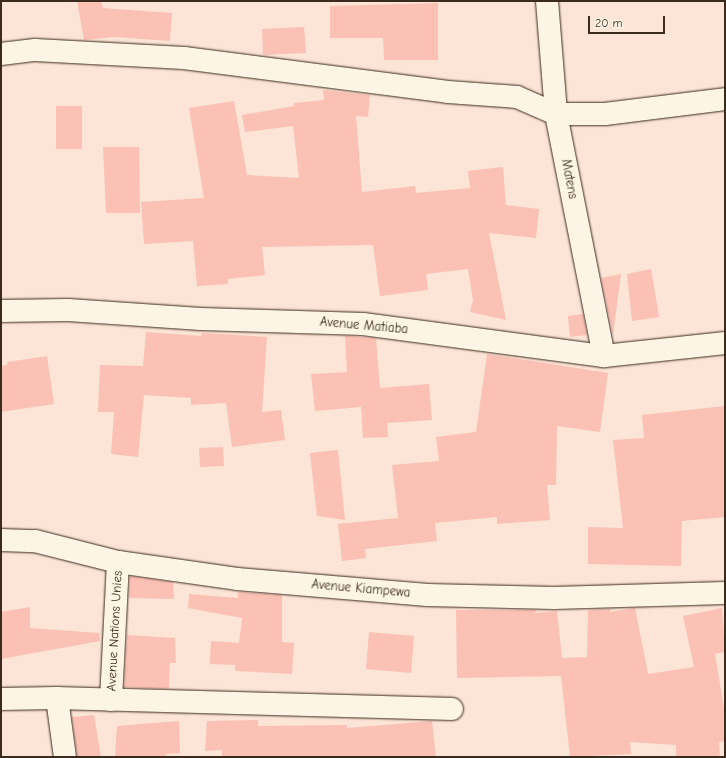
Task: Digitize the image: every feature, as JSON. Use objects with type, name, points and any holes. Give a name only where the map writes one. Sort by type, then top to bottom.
[{"type":"street","name":"Matens","points":[[547,1],[556,114],[604,356]]},
{"type":"street","points":[[1,54],[36,50],[184,58],[448,92],[517,97],[556,114],[605,114],[725,99]]},
{"type":"street","name":"Avenue Matiaba","points":[[1,311],[68,310],[201,319],[363,324],[604,356],[725,343]]},
{"type":"street","name":"Avenue Kiampewa","points":[[1,540],[35,541],[118,562],[236,579],[427,594],[554,598],[725,593]]},
{"type":"street","name":"Avenue Nations Unies","points":[[111,700],[118,562]]},
{"type":"street","points":[[57,698],[65,757]]},
{"type":"street","points":[[1,699],[57,698],[452,709]]},
{"type":"building","points":[[77,1],[101,1],[103,8],[172,13],[170,41],[114,37],[84,40]]},
{"type":"building","points":[[438,3],[438,60],[384,60],[383,38],[330,38],[330,6]]},
{"type":"building","points":[[304,27],[306,53],[263,55],[262,29]]},
{"type":"building","points":[[323,90],[370,95],[368,117],[356,116],[362,192],[415,186],[416,193],[470,188],[468,171],[503,167],[506,205],[539,209],[536,238],[489,233],[506,320],[470,312],[473,300],[468,269],[426,274],[428,290],[380,296],[373,245],[262,247],[265,275],[228,279],[228,284],[197,286],[193,241],[144,244],[141,202],[204,198],[189,108],[234,101],[247,175],[299,178],[293,126],[245,132],[242,115],[294,106],[294,103],[324,100]]},
{"type":"building","points":[[56,106],[82,106],[82,149],[56,149]]},
{"type":"building","points":[[103,147],[139,147],[140,213],[106,213]]},
{"type":"building","points":[[651,269],[659,317],[632,321],[627,274]]},
{"type":"building","points":[[621,274],[613,335],[601,278]]},
{"type":"building","points":[[583,314],[587,335],[570,337],[568,316]]},
{"type":"building","points":[[146,332],[201,336],[202,333],[267,337],[262,412],[281,410],[285,440],[232,447],[226,403],[191,405],[191,398],[144,395],[138,457],[111,454],[114,412],[98,412],[100,365],[143,366]]},
{"type":"building","points":[[345,336],[376,338],[380,388],[429,384],[432,420],[387,423],[388,437],[363,438],[361,407],[315,411],[311,374],[347,372]]},
{"type":"building","points":[[487,354],[608,373],[600,432],[557,426],[556,485],[547,485],[550,520],[497,524],[497,517],[435,523],[437,541],[365,549],[366,558],[342,561],[338,524],[398,518],[392,465],[439,461],[436,437],[476,432]]},
{"type":"building","points":[[47,356],[54,404],[1,412],[1,366],[7,365],[7,362]]},
{"type":"building","points":[[725,406],[725,517],[682,521],[681,566],[588,564],[588,527],[623,528],[613,440],[644,438],[642,415]]},
{"type":"building","points":[[223,447],[224,466],[200,467],[199,448]]},
{"type":"building","points":[[338,450],[345,520],[317,516],[310,453]]},
{"type":"building","points":[[130,576],[173,582],[174,599],[129,598]]},
{"type":"building","points":[[238,592],[282,595],[282,642],[294,643],[292,674],[235,671],[235,665],[210,664],[211,641],[239,643],[242,618],[188,608],[189,594],[238,598]]},
{"type":"building","points":[[30,607],[30,628],[99,633],[100,641],[1,659],[1,612]]},
{"type":"building","points":[[635,608],[648,674],[694,667],[683,616],[722,608],[725,652],[715,654],[725,715],[725,741],[719,742],[720,757],[676,757],[676,745],[630,742],[631,754],[570,757],[561,676],[457,678],[456,610],[536,610],[535,613],[557,611],[562,658],[587,657],[588,610],[610,609],[610,612]]},
{"type":"building","points":[[369,632],[414,636],[411,673],[366,669]]},
{"type":"building","points":[[127,635],[175,638],[176,663],[170,663],[169,689],[124,687]]},
{"type":"building","points":[[94,715],[101,757],[77,757],[72,717]]},
{"type":"building","points":[[258,720],[258,726],[347,725],[347,728],[432,721],[436,757],[222,757],[222,750],[205,751],[207,721]]},
{"type":"building","points":[[179,721],[180,753],[166,754],[166,757],[115,757],[117,726]]}]
